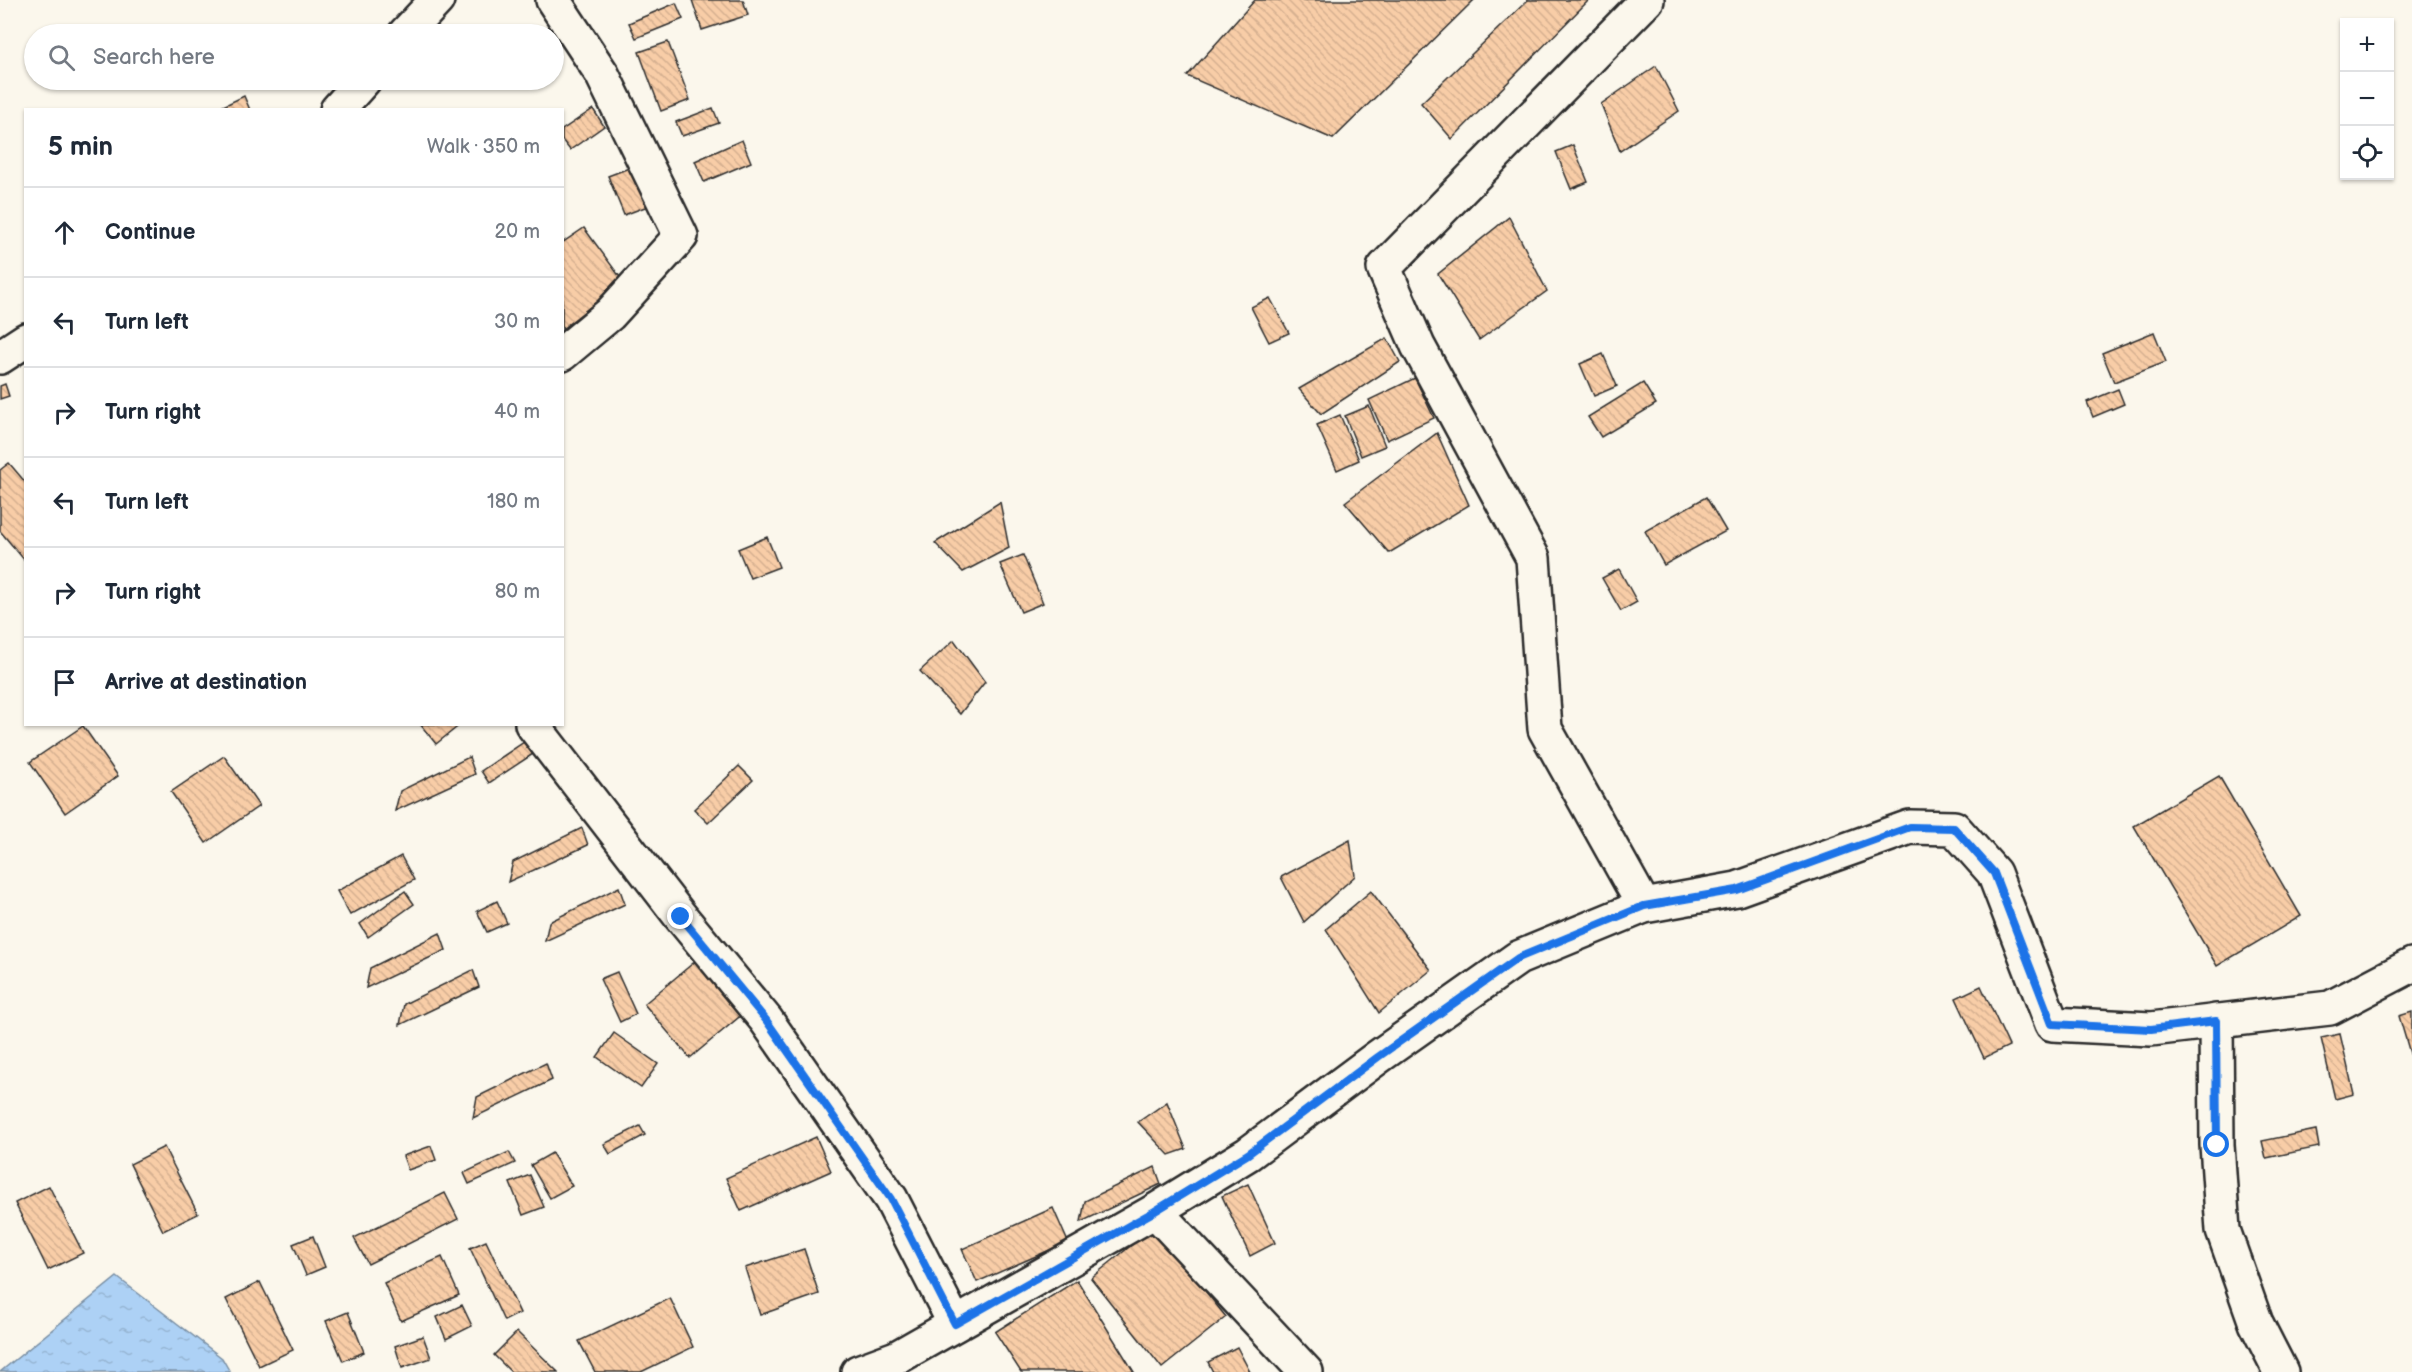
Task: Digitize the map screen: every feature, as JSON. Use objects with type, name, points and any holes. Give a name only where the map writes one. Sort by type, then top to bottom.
[{"type":"street","points":[[414,24],[437,0]]},
{"type":"street","points":[[554,0],[602,74],[681,236],[610,314],[564,352]]},
{"type":"street","points":[[1644,906],[1545,729],[1533,558],[1418,346],[1384,268],[1647,0]]},
{"type":"street","points":[[339,108],[355,90]]},
{"type":"street","points":[[0,357],[24,341]]},
{"type":"street","points":[[534,726],[779,1039],[891,1199],[955,1324]]},
{"type":"street","points":[[858,1372],[896,1358],[1155,1211],[1248,1154],[1378,1057],[1518,958],[1644,906],[1737,890],[1910,827],[1954,828],[1994,873],[2052,1024],[2151,1029],[2330,1008],[2412,965]]},
{"type":"street","points":[[2216,1021],[2217,1145],[2223,1230],[2256,1323],[2281,1372]]},
{"type":"street","points":[[1155,1211],[1306,1372]]},
{"type":"water","points":[[117,1277],[222,1358],[230,1372],[0,1372]]},
{"type":"building","points":[[692,0],[743,0],[748,15],[702,30]]},
{"type":"building","points":[[1255,0],[1474,0],[1333,139],[1187,76]]},
{"type":"building","points":[[1528,0],[1589,0],[1452,139],[1421,103]]},
{"type":"building","points":[[676,3],[683,19],[636,38],[629,23]]},
{"type":"building","points":[[668,42],[690,100],[661,111],[639,52]]},
{"type":"building","points":[[1656,66],[1679,111],[1620,151],[1601,104]]},
{"type":"building","points":[[244,96],[249,108],[219,108]]},
{"type":"building","points":[[713,108],[719,123],[682,136],[676,122]]},
{"type":"building","points":[[593,109],[604,126],[570,150],[564,142],[564,129]]},
{"type":"building","points":[[742,140],[751,162],[704,182],[695,161]]},
{"type":"building","points":[[1573,145],[1588,182],[1571,189],[1556,152]]},
{"type":"building","points":[[637,165],[653,204],[624,215],[608,176]]},
{"type":"building","points":[[1509,217],[1547,291],[1479,340],[1438,274]]},
{"type":"building","points":[[584,228],[623,281],[564,327],[564,242]]},
{"type":"building","points":[[1270,298],[1289,333],[1269,342],[1251,307]]},
{"type":"building","points":[[2154,332],[2166,362],[2114,382],[2102,353]]},
{"type":"building","points":[[1387,338],[1400,362],[1321,414],[1299,389]]},
{"type":"building","points":[[1603,354],[1617,386],[1594,396],[1580,364]]},
{"type":"building","points":[[1415,378],[1434,418],[1387,440],[1369,400]]},
{"type":"building","points":[[1643,383],[1656,404],[1601,437],[1588,417]]},
{"type":"building","points":[[5,384],[9,396],[0,399],[0,386]]},
{"type":"building","points":[[2118,389],[2124,404],[2093,417],[2087,402]]},
{"type":"building","points":[[1369,406],[1385,446],[1361,456],[1345,416]]},
{"type":"building","points":[[1340,415],[1359,460],[1337,470],[1317,425]]},
{"type":"building","points":[[1437,433],[1469,505],[1389,553],[1345,502]]},
{"type":"building","points":[[9,463],[24,481],[24,560],[0,531],[0,470]]},
{"type":"building","points":[[1706,497],[1726,531],[1664,565],[1645,531]]},
{"type":"building","points":[[1000,502],[1009,548],[963,572],[935,543]]},
{"type":"building","points":[[767,537],[779,567],[750,578],[738,549]]},
{"type":"building","points":[[1023,555],[1043,603],[1021,612],[1000,564]]},
{"type":"building","points":[[1619,569],[1637,602],[1621,611],[1602,578]]},
{"type":"building","points":[[954,640],[985,682],[960,714],[920,671]]},
{"type":"building","points":[[83,726],[118,776],[65,813],[30,762]]},
{"type":"building","points":[[422,726],[458,726],[436,744]]},
{"type":"building","points":[[527,740],[536,752],[489,783],[481,771]]},
{"type":"building","points":[[224,756],[259,806],[206,843],[171,792]]},
{"type":"building","points":[[469,757],[475,774],[395,811],[400,791]]},
{"type":"building","points":[[739,766],[753,780],[708,823],[694,809]]},
{"type":"building","points":[[2219,776],[2301,916],[2217,966],[2134,826]]},
{"type":"building","points":[[582,828],[588,845],[508,882],[513,862]]},
{"type":"building","points":[[1350,840],[1355,876],[1304,922],[1281,877]]},
{"type":"building","points":[[401,856],[414,880],[350,915],[337,891]]},
{"type":"building","points":[[619,887],[625,904],[545,941],[549,922]]},
{"type":"building","points":[[405,891],[414,904],[368,937],[360,924]]},
{"type":"building","points":[[1371,891],[1431,970],[1379,1013],[1326,929]]},
{"type":"building","points":[[497,901],[507,923],[487,932],[477,911]]},
{"type":"building","points":[[440,933],[446,950],[366,988],[370,968]]},
{"type":"building","points":[[704,954],[750,1008],[690,1058],[644,1004]]},
{"type":"building","points":[[473,970],[479,987],[400,1025],[404,1004]]},
{"type":"building","points":[[617,972],[636,1014],[620,1022],[600,979]]},
{"type":"building","points":[[1981,986],[2009,1046],[1984,1058],[1956,998]]},
{"type":"building","points":[[2412,1012],[2412,1060],[2399,1016]]},
{"type":"building","points":[[614,1033],[658,1064],[641,1088],[597,1057]]},
{"type":"building","points":[[2340,1034],[2354,1094],[2335,1099],[2321,1038]]},
{"type":"building","points":[[546,1063],[552,1080],[473,1118],[477,1097]]},
{"type":"building","points":[[1167,1102],[1186,1149],[1169,1155],[1138,1122]]},
{"type":"building","points":[[640,1126],[645,1135],[610,1154],[604,1144]]},
{"type":"building","points":[[2316,1130],[2319,1147],[2266,1158],[2262,1141]]},
{"type":"building","points":[[816,1137],[831,1171],[741,1211],[726,1178]]},
{"type":"building","points":[[431,1146],[436,1160],[408,1170],[403,1156]]},
{"type":"building","points":[[164,1147],[198,1214],[163,1231],[130,1164]]},
{"type":"building","points":[[509,1152],[515,1163],[469,1184],[464,1173]]},
{"type":"building","points":[[552,1153],[572,1186],[550,1198],[531,1165]]},
{"type":"building","points":[[1155,1167],[1161,1184],[1081,1222],[1085,1201]]},
{"type":"building","points":[[530,1175],[544,1207],[523,1215],[510,1183]]},
{"type":"building","points":[[1248,1184],[1275,1243],[1250,1256],[1222,1196]]},
{"type":"building","points":[[49,1186],[83,1253],[48,1270],[15,1203]]},
{"type":"building","points":[[445,1193],[458,1219],[368,1264],[354,1238]]},
{"type":"building","points":[[1053,1208],[1068,1242],[977,1282],[962,1249]]},
{"type":"building","points":[[1154,1227],[1226,1317],[1162,1368],[1091,1278]]},
{"type":"building","points":[[313,1236],[325,1267],[306,1275],[293,1244]]},
{"type":"building","points":[[486,1241],[520,1313],[504,1321],[470,1248]]},
{"type":"building","points":[[804,1249],[819,1294],[760,1315],[745,1268]]},
{"type":"building","points":[[442,1257],[459,1295],[401,1321],[384,1283]]},
{"type":"building","points":[[1077,1280],[1134,1372],[1021,1372],[995,1332]]},
{"type":"building","points":[[260,1282],[293,1350],[259,1366],[226,1299]]},
{"type":"building","points":[[670,1298],[693,1347],[641,1372],[595,1372],[579,1341]]},
{"type":"building","points":[[462,1305],[472,1326],[446,1339],[437,1317]]},
{"type":"building","points":[[348,1312],[364,1352],[343,1361],[326,1321]]},
{"type":"building","points":[[517,1332],[558,1372],[511,1372],[494,1355]]},
{"type":"building","points":[[423,1336],[431,1358],[402,1368],[395,1346]]},
{"type":"building","points":[[1237,1347],[1250,1372],[1213,1372],[1208,1362]]},
{"type":"route","points":[[681,917],[766,1020],[891,1199],[955,1324],[1155,1211],[1248,1154],[1378,1057],[1518,958],[1644,906],[1737,890],[1910,827],[1954,828],[1994,873],[2052,1024],[2151,1029],[2216,1021],[2217,1145]]}]
